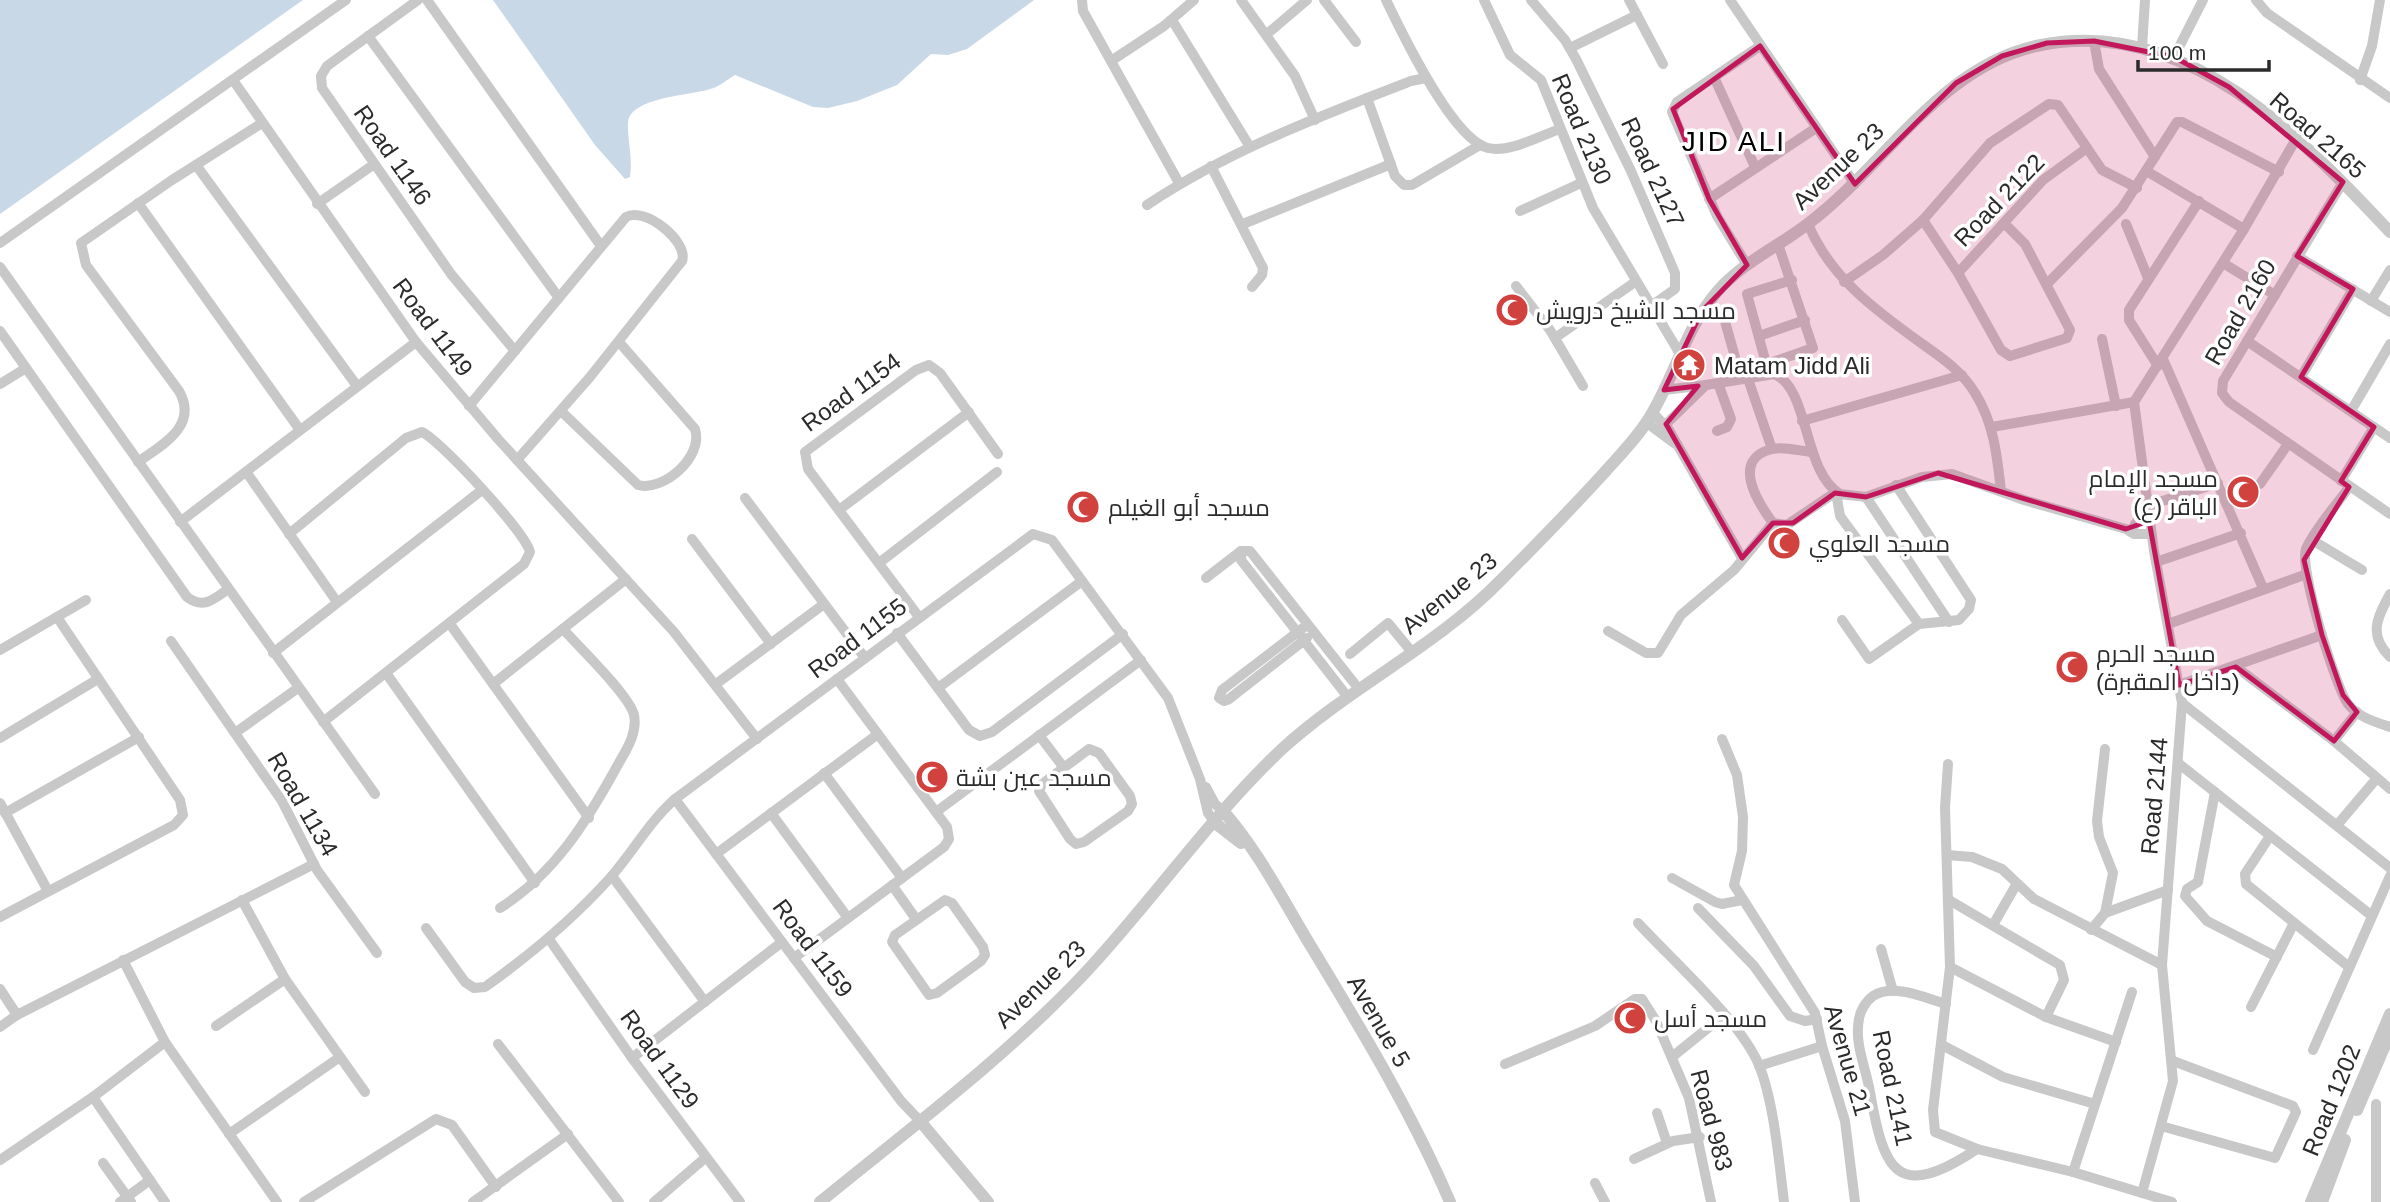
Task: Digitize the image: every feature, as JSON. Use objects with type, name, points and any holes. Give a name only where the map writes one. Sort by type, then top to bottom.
[{"type":"street","points":[[0,243],[346,0]]},
{"type":"street","name":"Road 1146","points":[[418,0],[327,66],[321,82],[325,94],[373,165],[469,298],[515,351]]},
{"type":"street","points":[[427,0],[601,246]]},
{"type":"street","points":[[1082,0],[1083,11],[1179,183]]},
{"type":"street","points":[[1111,61],[1172,20],[1194,0]]},
{"type":"street","points":[[1241,0],[1267,34],[1300,86],[1315,120]]},
{"type":"street","points":[[1267,34],[1307,0]]},
{"type":"street","points":[[1324,0],[1356,41]]},
{"type":"street","name":"Road 2130","points":[[1484,0],[1510,55],[1541,80],[1581,183],[1635,282],[1667,329],[1680,354]]},
{"type":"street","name":"Road 2127","points":[[1531,0],[1570,48],[1631,170],[1677,278],[1675,289],[1651,306]]},
{"type":"street","points":[[1629,0],[1663,64]]},
{"type":"street","points":[[1730,0],[1855,184]]},
{"type":"street","points":[[2142,47],[2145,0]]},
{"type":"street","points":[[2174,57],[2203,0]]},
{"type":"street","points":[[2256,0],[2267,13],[2360,80],[2390,98]]},
{"type":"street","points":[[2360,80],[2372,46],[2380,0]]},
{"type":"street","points":[[1390,1],[1426,78],[1466,134],[1480,145],[1505,148],[1560,129]]},
{"type":"street","points":[[1570,48],[1637,15]]},
{"type":"street","points":[[1172,20],[1250,147]]},
{"type":"street","points":[[369,36],[559,298]]},
{"type":"street","points":[[2094,41],[2099,69],[2155,157]]},
{"type":"street","name":"Road 2165","points":[[2094,41],[2142,47],[2174,57],[2229,87],[2297,139],[2390,231]]},
{"type":"street","name":"Avenue 23","points":[[820,1202],[919,1121],[1077,981],[1282,749],[1347,696],[1465,613],[1500,581],[1586,493],[1650,418],[1687,337],[1713,296],[1747,265],[1808,224],[1855,184],[1936,100],[1978,68],[2002,56],[2036,46],[2094,41]]},
{"type":"street","points":[[1747,265],[1709,199],[1672,112],[1677,102],[1760,46]]},
{"type":"street","points":[[1714,77],[1755,167]]},
{"type":"street","points":[[1147,205],[1179,183],[1250,147],[1411,80],[1426,78]]},
{"type":"street","name":"Road 1149","points":[[233,80],[317,204],[416,342],[469,406],[626,579],[716,684],[757,739]]},
{"type":"street","points":[[1367,98],[1400,183],[1412,185],[1480,145]]},
{"type":"street","name":"Road 2122","points":[[1844,282],[1883,255],[1923,220],[1990,143],[2049,104],[2058,106],[2087,148],[2043,180],[1958,273]]},
{"type":"street","points":[[2004,223],[2025,244],[2048,283],[2122,208],[2148,172],[2173,126],[2180,121],[2278,172]]},
{"type":"street","points":[[138,462],[180,430],[185,417],[184,404],[179,391],[86,265],[81,243],[262,123]]},
{"type":"street","points":[[1709,199],[1816,128]]},
{"type":"street","points":[[1992,427],[2134,402],[2244,229],[2297,139]]},
{"type":"street","points":[[2087,148],[2108,175],[2137,188]]},
{"type":"street","points":[[1243,224],[1391,164]]},
{"type":"street","points":[[196,165],[357,386]]},
{"type":"street","points":[[317,204],[373,165]]},
{"type":"street","points":[[1211,166],[1243,224],[1263,268],[1262,275],[1252,287]]},
{"type":"street","points":[[2148,172],[2244,229]]},
{"type":"street","name":"Road 2160","points":[[2343,182],[2223,381],[2222,393],[2229,402],[2390,514]]},
{"type":"street","points":[[1520,211],[1581,183]]},
{"type":"street","points":[[2199,201],[2148,278],[2128,316],[2160,362],[2241,533],[2263,588]]},
{"type":"street","points":[[138,203],[300,430]]},
{"type":"street","points":[[469,406],[626,217],[642,213],[682,245],[682,261],[619,342],[517,460]]},
{"type":"street","name":"Road 2122","points":[[1923,220],[1958,273],[2001,350],[2013,356],[2070,334],[2048,283]]},
{"type":"street","points":[[1808,224],[1822,254],[1844,282],[1962,375],[1976,394],[1992,427],[2001,491]]},
{"type":"street","points":[[2126,224],[2148,278]]},
{"type":"street","points":[[1664,390],[1744,377],[1813,349],[1778,244]]},
{"type":"street","points":[[2297,256],[2390,312]]},
{"type":"street","points":[[2222,263],[2275,295]]},
{"type":"street","points":[[0,267],[227,590],[375,794]]},
{"type":"street","points":[[2371,301],[2390,270]]},
{"type":"street","points":[[1792,280],[1747,294],[1768,369],[1786,380],[1811,452],[1836,492],[1840,516],[1919,624]]},
{"type":"street","points":[[1555,338],[1635,282]]},
{"type":"street","points":[[1516,286],[1555,338],[1583,386]]},
{"type":"street","points":[[2301,377],[2353,289]]},
{"type":"street","points":[[1722,311],[1772,449]]},
{"type":"street","points":[[1759,336],[1805,320]]},
{"type":"street","points":[[1667,329],[1687,337]]},
{"type":"street","points":[[0,331],[187,597],[195,603],[208,603],[227,590]]},
{"type":"street","points":[[2102,339],[2116,406]]},
{"type":"street","points":[[2247,341],[2390,438]]},
{"type":"street","points":[[180,522],[416,342]]},
{"type":"street","points":[[561,411],[638,485],[649,487],[659,483],[693,456],[698,443],[691,424],[619,342]]},
{"type":"street","points":[[2351,411],[2390,344]]},
{"type":"street","points":[[2380,363],[2390,370]]},
{"type":"street","name":"Road 1154","points":[[919,617],[805,464],[805,452],[922,366],[935,367],[998,454]]},
{"type":"street","points":[[0,384],[26,368]]},
{"type":"street","points":[[1802,421],[1962,375]]},
{"type":"street","points":[[1666,425],[1712,384]]},
{"type":"street","points":[[1712,384],[1731,419],[1727,427],[1717,431]]},
{"type":"street","name":"Road 2144","points":[[2134,402],[2147,506],[2182,703],[2162,965],[2173,1081],[2142,1193]]},
{"type":"street","points":[[839,510],[969,412]]},
{"type":"street","points":[[1650,418],[1666,425],[1742,558]]},
{"type":"street","points":[[1650,418],[1674,443]]},
{"type":"street","points":[[2374,428],[2312,540],[2304,560],[2322,635],[2343,695],[2357,712],[2390,727]]},
{"type":"street","points":[[289,534],[406,438],[422,432],[438,442],[526,540],[530,552],[524,564],[323,722]]},
{"type":"street","points":[[2260,485],[2288,444]]},
{"type":"street","points":[[1773,523],[1759,505],[1749,475],[1752,464],[1772,449],[1811,452]]},
{"type":"street","points":[[879,563],[997,472]]},
{"type":"street","points":[[247,473],[337,602]]},
{"type":"street","points":[[1608,631],[1646,653],[1658,653],[1681,615],[1721,583],[1773,523],[1793,523],[1836,492],[1866,497],[1938,473],[1952,474],[2024,500],[2131,530],[2151,530]]},
{"type":"street","points":[[2131,530],[2147,506],[2218,483]]},
{"type":"street","points":[[1842,620],[1869,659],[1919,624],[1949,622],[1965,615],[1971,600],[1896,485]]},
{"type":"street","points":[[273,653],[482,491]]},
{"type":"street","points":[[1866,497],[1949,622]]},
{"type":"street","points":[[745,498],[865,658]]},
{"type":"street","points":[[2131,530],[2155,556],[2241,533]]},
{"type":"street","name":"Road 1155","points":[[426,928],[469,986],[479,988],[488,984],[549,939],[612,876],[653,820],[675,799],[1033,534],[1052,540],[1123,634],[1175,712],[1200,779],[1205,806],[1214,823]]},
{"type":"street","points":[[692,538],[771,643]]},
{"type":"street","points":[[2312,540],[2362,570]]},
{"type":"street","points":[[1241,551],[1239,558],[1347,696]]},
{"type":"street","points":[[1206,578],[1241,551],[1250,551],[1358,688]]},
{"type":"street","points":[[2168,624],[2306,574]]},
{"type":"street","points":[[493,684],[626,579]]},
{"type":"street","points":[[1262,588],[1273,579]]},
{"type":"street","points":[[938,688],[1082,581]]},
{"type":"street","points":[[2390,594],[2375,627],[2378,642],[2390,657]]},
{"type":"street","points":[[0,650],[86,600]]},
{"type":"street","points":[[716,684],[824,604]]},
{"type":"street","points":[[0,917],[178,823],[183,811],[180,800],[57,617]]},
{"type":"street","points":[[450,624],[589,818]]},
{"type":"street","points":[[1350,654],[1388,624],[1411,651]]},
{"type":"street","points":[[1262,666],[1311,628]]},
{"type":"street","points":[[500,908],[535,883],[589,818],[630,742],[634,717],[628,702],[563,629]]},
{"type":"street","points":[[897,633],[969,730],[980,736],[986,735],[1123,634]]},
{"type":"street","points":[[2179,685],[2322,635]]},
{"type":"street","name":"Road 1134","points":[[171,641],[291,814],[314,864],[377,953]]},
{"type":"street","points":[[936,812],[1141,660]]},
{"type":"street","points":[[2236,667],[2333,741],[2390,789]]},
{"type":"street","points":[[386,673],[535,883]]},
{"type":"street","points":[[0,738],[98,679]]},
{"type":"street","points":[[794,958],[948,842],[949,831],[837,679]]},
{"type":"street","points":[[235,733],[298,688]]},
{"type":"street","points":[[2182,703],[2338,824],[2390,868]]},
{"type":"street","points":[[2333,741],[2357,712]]},
{"type":"street","points":[[716,854],[878,734]]},
{"type":"street","points":[[1039,736],[1064,768]]},
{"type":"street","points":[[48,891],[3,808],[139,737]]},
{"type":"street","points":[[1672,878],[1715,902],[1728,904],[1742,900],[1734,880],[1742,851],[1740,788],[1722,739]]},
{"type":"street","points":[[1089,749],[1096,750],[1130,796],[1131,808],[1084,842],[1073,842],[1039,791],[1042,784],[1064,768],[1089,749]]},
{"type":"street","points":[[2091,930],[2105,913],[2113,869],[2099,837],[2097,821],[2105,749]]},
{"type":"street","points":[[2178,763],[2372,916]]},
{"type":"street","name":"Road 2141","points":[[1948,764],[1945,808],[1950,967],[1932,1125],[1941,1136],[1977,1149],[2073,1172],[2172,1202]]},
{"type":"street","points":[[824,774],[897,882],[916,919]]},
{"type":"street","points":[[2338,824],[2377,778]]},
{"type":"street","name":"Road 1155","points":[[1200,779],[1215,804],[1224,812]]},
{"type":"street","points":[[2215,792],[2199,882],[2187,888],[2185,896],[2207,921],[2277,957]]},
{"type":"street","name":"Road 1159","points":[[675,799],[901,1101],[919,1121]]},
{"type":"street","name":"Avenue 5","points":[[1224,812],[1262,866],[1358,1024],[1418,1134],[1450,1202]]},
{"type":"street","points":[[771,813],[848,918]]},
{"type":"street","name":"Avenue 5","points":[[1214,823],[1238,839],[1262,866]]},
{"type":"street","points":[[2270,836],[2245,874],[2244,881],[2293,925],[2349,967]]},
{"type":"street","points":[[1947,855],[1972,857],[2002,869],[2034,899],[2162,965]]},
{"type":"street","points":[[0,1027],[16,1015],[314,864]]},
{"type":"street","points":[[612,876],[705,1002]]},
{"type":"street","points":[[2313,1050],[2389,883]]},
{"type":"street","points":[[1993,925],[2016,885]]},
{"type":"street","points":[[2105,913],[2168,890]]},
{"type":"street","points":[[242,900],[285,979],[365,1092]]},
{"type":"street","points":[[942,900],[949,901],[985,950],[981,961],[933,995],[922,990],[892,946],[895,935],[916,919],[942,900]]},
{"type":"street","name":"Avenue 21","points":[[1742,900],[1808,999],[1816,1018],[1845,1121],[1855,1202]]},
{"type":"street","points":[[1949,900],[2062,968],[2064,980],[2046,1017]]},
{"type":"street","points":[[1698,908],[1754,966],[1790,1016],[1805,1021],[1816,1018]]},
{"type":"street","points":[[1638,923],[1724,1015],[1759,1066],[1778,1153],[1784,1202]]},
{"type":"street","points":[[2251,1007],[2293,925]]},
{"type":"street","name":"Road 1129","points":[[549,939],[632,1058],[740,1202]]},
{"type":"street","points":[[632,1058],[782,942]]},
{"type":"street","points":[[1881,949],[1893,991]]},
{"type":"street","points":[[123,960],[165,1042],[277,1202]]},
{"type":"street","points":[[1950,967],[2046,1017],[2116,1042]]},
{"type":"street","points":[[216,1026],[285,979]]},
{"type":"street","points":[[0,989],[16,1015]]},
{"type":"street","name":"Road 2141","points":[[1946,1004],[1893,991],[1874,996],[1863,1007],[1858,1019],[1859,1044],[1877,1136],[1890,1168],[1906,1178],[1937,1176],[1977,1149]]},
{"type":"street","points":[[2073,1172],[2132,992]]},
{"type":"street","name":"Road 983","points":[[1505,1064],[1595,1026],[1638,998],[1647,1004],[1689,1098],[1700,1137],[1711,1202]]},
{"type":"street","name":"Road 1202","points":[[2311,1202],[2390,1014]]},
{"type":"street","points":[[1672,1057],[1724,1015]]},
{"type":"street","name":"Road 1202","points":[[2322,1202],[2384,1060],[2389,1040]]},
{"type":"street","points":[[0,1160],[93,1097],[165,1042]]},
{"type":"street","points":[[498,1044],[619,1202]]},
{"type":"street","points":[[1942,1045],[2003,1077],[2095,1104]]},
{"type":"street","points":[[1759,1066],[1822,1046]]},
{"type":"street","points":[[229,1134],[340,1057]]},
{"type":"street","points":[[2161,1126],[2275,1158],[2296,1112],[2293,1106],[2173,1061]]},
{"type":"street","points":[[93,1097],[165,1202]]},
{"type":"street","points":[[2376,1104],[2376,1202]]},
{"type":"street","points":[[1657,1113],[1667,1143]]},
{"type":"street","points":[[304,1202],[436,1119],[452,1125],[496,1187]]},
{"type":"street","points":[[919,1121],[988,1202]]},
{"type":"street","points":[[473,1202],[568,1134]]},
{"type":"street","points":[[1634,1159],[1667,1143],[1700,1137]]},
{"type":"street","points":[[654,1202],[705,1158]]},
{"type":"street","points":[[103,1163],[126,1200],[150,1180]]},
{"type":"street","points":[[1595,1183],[1605,1202]]},
{"type":"highlighted area","points":[[2094,41],[2174,57],[2229,87],[2343,182],[2297,256],[2353,289],[2301,377],[2374,427],[2341,481],[2349,487],[2304,560],[2322,635],[2343,695],[2357,712],[2334,741],[2236,667],[2179,685],[2149,521],[2126,529],[1938,473],[1866,497],[1835,493],[1793,523],[1773,523],[1742,558],[1666,424],[1698,386],[1664,390],[1702,311],[1747,265],[1709,199],[1673,109],[1760,46],[1855,184],[1956,83],[2002,56],[2047,43]]},
{"type":"water","points":[[0,0],[303,0],[0,214]]},
{"type":"water","points":[[493,0],[1034,0],[967,49],[948,55],[931,54],[897,85],[857,101],[828,108],[813,107],[735,75],[707,90],[641,106],[632,113],[628,122],[631,170],[630,177],[625,179],[595,145]]},
{"type":"place","name":"مسجد الشيخ درويش","points":[[1512,310]]},
{"type":"place","name":"Matam Jidd Ali","points":[[1689,365]]},
{"type":"place","name":"مسجد الإمام الباقر (ع)","points":[[2243,492]]},
{"type":"place","name":"مسجد أبو الغيلم","points":[[1083,507]]},
{"type":"place","name":"مسجد العلوي","points":[[1784,543]]},
{"type":"place","name":"مسجد الحرم (داخل المقبرة)","points":[[2072,667]]},
{"type":"place","name":"مسجد عين بشة","points":[[932,777]]},
{"type":"place","name":"مسجد أسل","points":[[1630,1018]]},
{"type":"district","name":"JID ALI","points":[[1734,141]]}]
